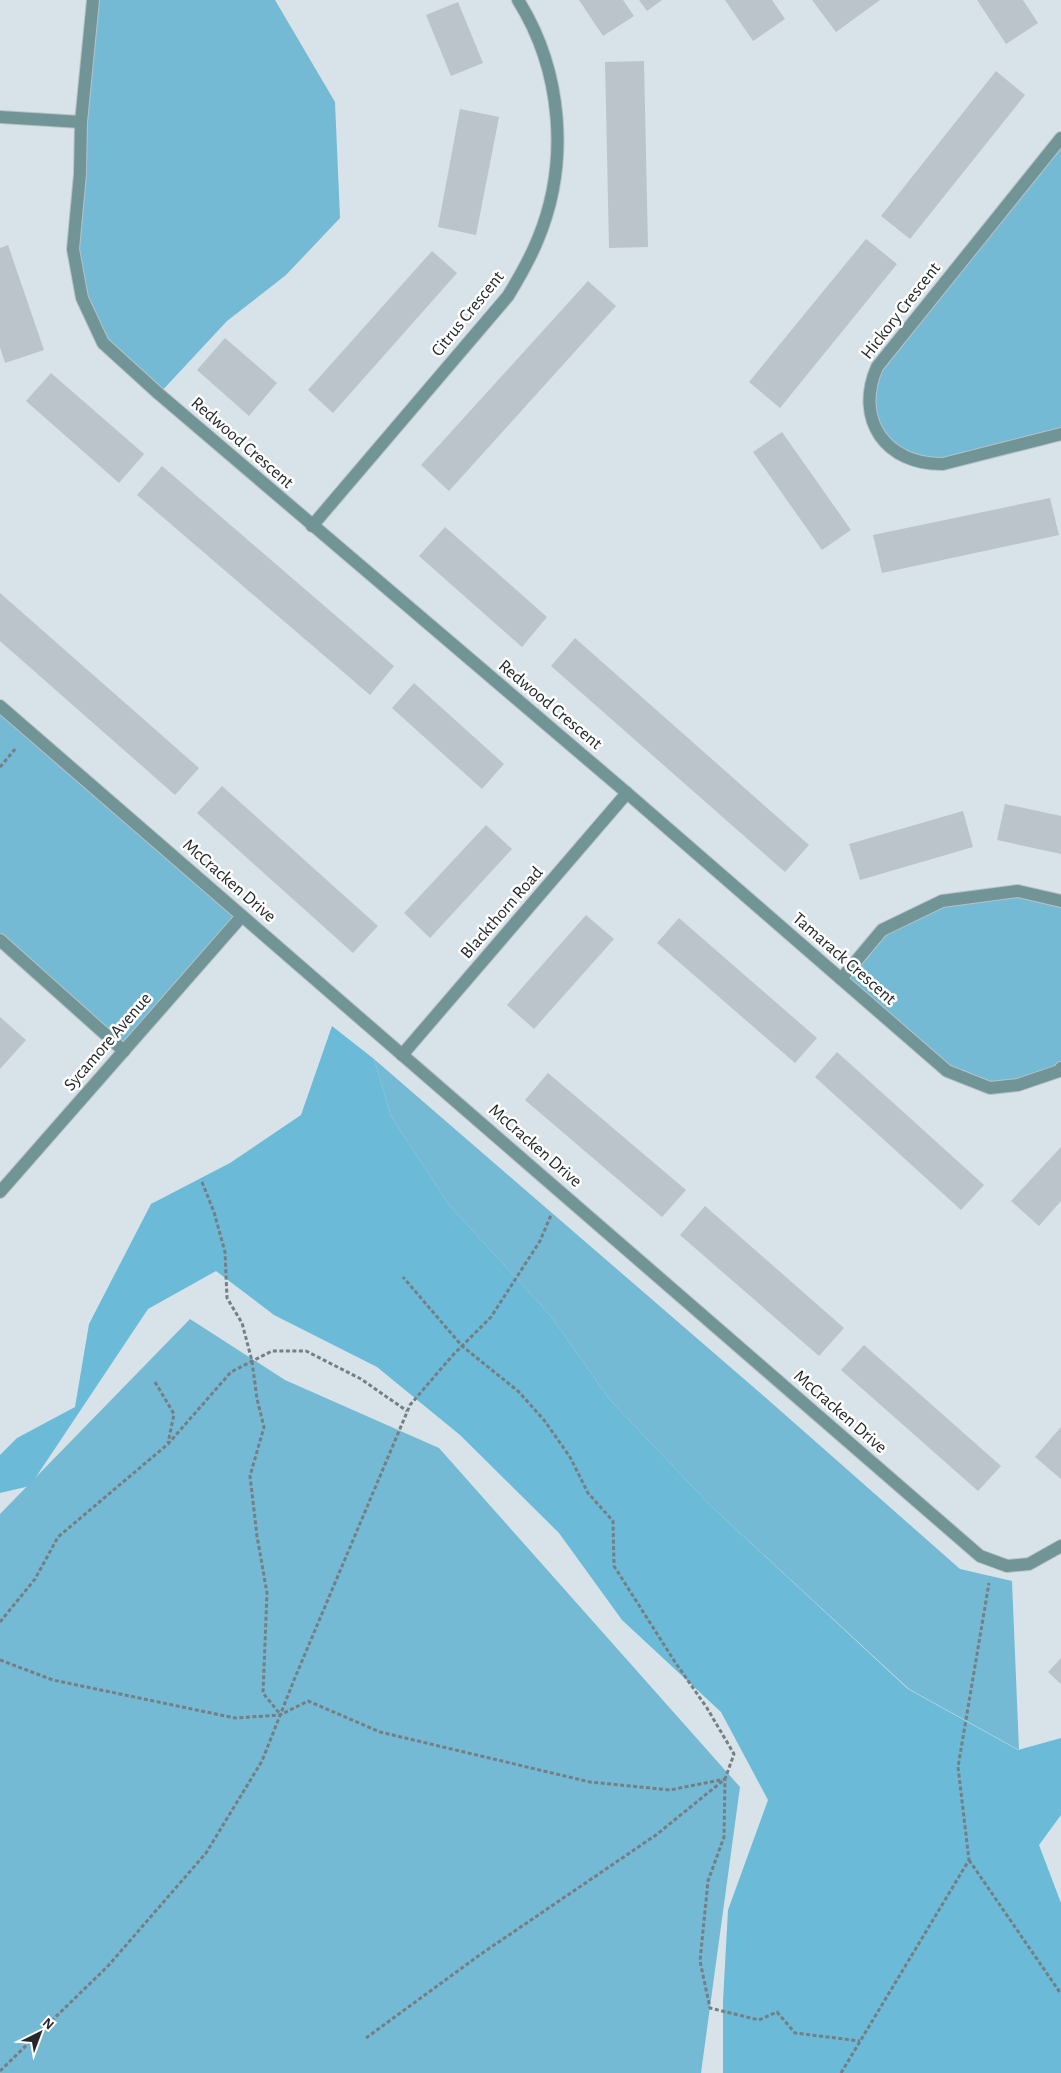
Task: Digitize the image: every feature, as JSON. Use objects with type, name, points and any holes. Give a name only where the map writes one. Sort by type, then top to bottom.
[{"type":"street","name":"Redwood Crescent","points":[[93,0],[81,122],[80,174],[73,249],[82,298],[103,343],[312,526],[627,793]]},
{"type":"street","name":"Citrus Crescent","points":[[312,526],[508,296],[525,268],[539,238],[549,206],[555,174],[557,143],[556,111],[551,80],[543,50],[531,21],[518,0]]},
{"type":"street","points":[[0,117],[81,122]]},
{"type":"street","name":"Hickory Crescent","points":[[1061,138],[877,367],[871,380],[869,394],[869,405],[874,425],[888,446],[912,461],[927,464],[943,464],[1061,434]]},
{"type":"street","name":"McCracken Drive","points":[[0,706],[980,1556],[1007,1566],[1028,1564],[1061,1546]]},
{"type":"street","name":"Tamarack Crescent","points":[[627,793],[947,1070],[990,1088],[1018,1085],[1059,1071],[1061,1068]]},
{"type":"street","name":"Blackthorn Road","points":[[402,1055],[627,793]]},
{"type":"street","points":[[841,979],[882,930],[942,900],[1018,890],[1061,901]]},
{"type":"street","name":"Sycamore Avenue","points":[[0,1192],[242,916]]},
{"type":"street","points":[[0,940],[124,1051]]},
{"type":"path","points":[[202,1182],[214,1212],[224,1252],[227,1298],[242,1323],[252,1361],[256,1399],[264,1426],[250,1476],[257,1536],[267,1593],[263,1693],[280,1715]]},
{"type":"path","points":[[0,2070],[108,1966],[206,1853],[262,1762],[410,1405],[462,1346],[491,1317],[540,1241],[561,1192]]},
{"type":"path","points":[[403,1277],[462,1346],[518,1391],[544,1420],[570,1456],[588,1492],[613,1521],[614,1566],[734,1754],[726,1779],[724,1837],[708,1882],[700,1961],[710,2008],[759,2020],[777,2012],[795,2033],[860,2041]]},
{"type":"path","points":[[0,1622],[35,1580],[58,1537],[168,1444],[231,1372],[252,1361],[272,1351],[306,1351],[361,1379],[408,1411]]},
{"type":"path","points":[[155,1382],[174,1414],[168,1444]]},
{"type":"path","points":[[996,1562],[989,1584],[958,1767],[970,1860],[1061,1994]]},
{"type":"path","points":[[0,1660],[53,1680],[236,1718],[280,1715],[308,1700],[380,1732],[590,1782],[670,1790],[726,1779]]},
{"type":"path","points":[[366,2038],[480,1954],[656,1835],[726,1779]]},
{"type":"path","points":[[841,2073],[970,1860]]},
{"type":"shaded area","points":[[93,0],[275,0],[335,102],[340,218],[286,275],[227,321],[159,394],[103,343],[82,298],[73,249]]},
{"type":"shaded area","points":[[1061,138],[1061,434],[943,464],[912,461],[874,425],[877,367]]},
{"type":"shaded area","points":[[0,706],[242,916],[124,1051],[0,940]]},
{"type":"shaded area","points":[[1018,891],[1061,901],[1061,1068],[990,1088],[947,1071],[841,979],[882,930],[942,901]]},
{"type":"shaded area","points":[[332,1026],[374,1059],[391,1116],[449,1205],[550,1315],[610,1400],[712,1507],[908,1689],[1018,1750],[1061,1738],[1061,1815],[1039,1845],[1061,1903],[1061,2073],[723,2073],[723,2001],[728,1910],[768,1800],[721,1712],[622,1620],[559,1533],[460,1435],[377,1367],[274,1315],[216,1271],[148,1309],[30,1486],[0,1493],[0,1455],[17,1438],[75,1407],[89,1324],[151,1204],[230,1163],[301,1115]]},
{"type":"shaded area","points":[[374,1059],[774,1405],[960,1569],[1012,1581],[1019,1750],[909,1689],[712,1507],[610,1400],[550,1315],[449,1205],[391,1116]]},
{"type":"shaded area","points":[[190,1319],[285,1380],[439,1448],[740,1787],[701,2073],[0,2073],[0,1514]]},
{"type":"building","points":[[579,0],[623,0],[634,16],[603,36]]},
{"type":"building","points":[[639,0],[662,0],[647,11]]},
{"type":"building","points":[[725,0],[772,0],[785,19],[753,41]]},
{"type":"building","points":[[812,0],[880,0],[836,32]]},
{"type":"building","points":[[977,0],[1023,0],[1038,23],[1006,44]]},
{"type":"building","points":[[458,2],[483,63],[451,76],[426,15]]},
{"type":"building","points":[[644,61],[648,247],[609,248],[605,62]]},
{"type":"building","points":[[996,71],[1025,95],[910,239],[881,216]]},
{"type":"building","points":[[460,109],[499,117],[476,235],[438,227]]},
{"type":"building","points":[[866,239],[897,264],[780,408],[749,382]]},
{"type":"building","points":[[8,245],[44,350],[5,363],[0,347],[0,248]]},
{"type":"building","points":[[432,251],[457,273],[333,413],[308,390]]},
{"type":"building","points":[[588,281],[616,306],[449,491],[421,465]]},
{"type":"building","points":[[225,338],[277,383],[249,416],[197,370]]},
{"type":"building","points":[[51,373],[144,454],[119,483],[26,401]]},
{"type":"building","points":[[782,432],[851,530],[822,550],[753,452]]},
{"type":"building","points":[[162,466],[394,666],[370,695],[137,495]]},
{"type":"building","points":[[1050,498],[1059,535],[882,573],[873,535]]},
{"type":"building","points":[[445,527],[547,617],[522,647],[419,556]]},
{"type":"building","points":[[0,593],[199,768],[175,795],[0,641]]},
{"type":"building","points":[[575,638],[809,845],[785,872],[551,666]]},
{"type":"building","points":[[414,683],[504,764],[482,789],[392,708]]},
{"type":"building","points":[[222,786],[378,926],[353,953],[197,813]]},
{"type":"building","points":[[1005,804],[1061,816],[1061,854],[997,840]]},
{"type":"building","points":[[963,811],[973,847],[860,880],[849,844]]},
{"type":"building","points":[[486,825],[512,849],[430,938],[404,913]]},
{"type":"building","points":[[586,915],[614,939],[534,1029],[507,1005]]},
{"type":"building","points":[[679,918],[817,1038],[795,1063],[657,943]]},
{"type":"building","points":[[0,1017],[26,1040],[0,1069]]},
{"type":"building","points":[[837,1052],[984,1185],[961,1210],[815,1077]]},
{"type":"building","points":[[548,1073],[686,1190],[662,1217],[525,1100]]},
{"type":"building","points":[[1061,1147],[1061,1201],[1039,1226],[1011,1201]]},
{"type":"building","points":[[705,1206],[844,1328],[819,1356],[680,1235]]},
{"type":"building","points":[[864,1345],[1001,1466],[978,1491],[841,1370]]},
{"type":"building","points":[[1061,1427],[1061,1479],[1035,1457]]},
{"type":"building","points":[[1061,1658],[1061,1684],[1048,1672]]}]
